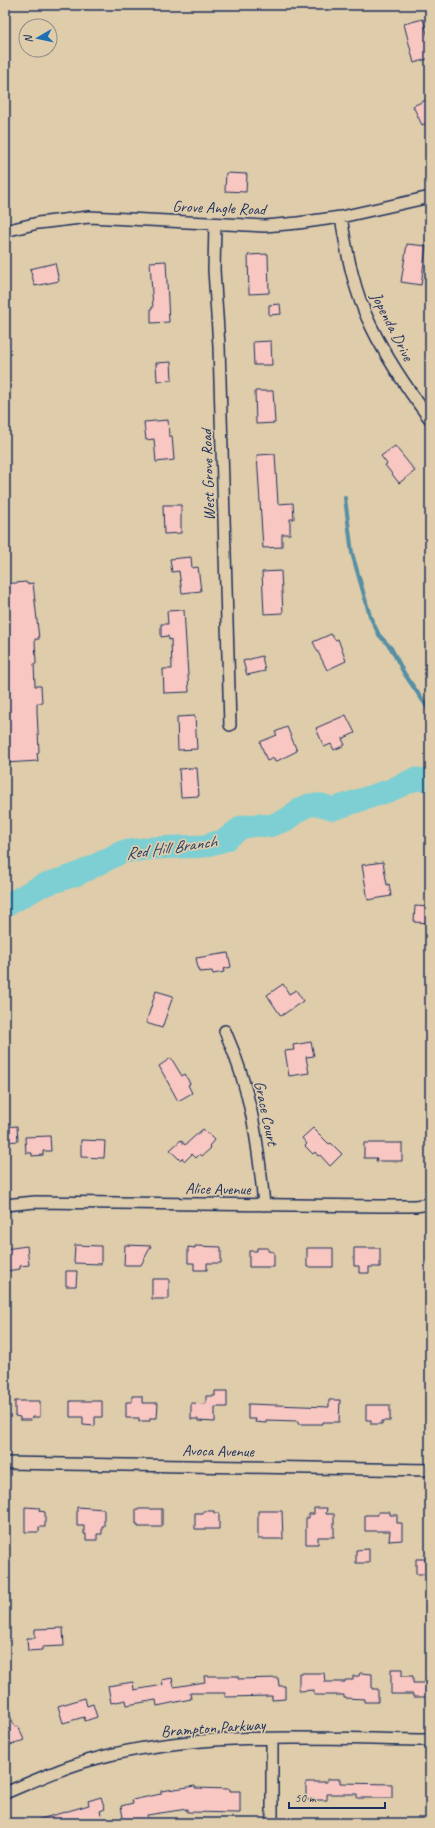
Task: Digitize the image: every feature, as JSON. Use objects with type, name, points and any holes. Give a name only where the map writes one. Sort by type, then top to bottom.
[{"type":"street","name":"Grove Angle Road","points":[[5,231],[38,223],[89,217],[265,226],[341,217],[430,197]]},
{"type":"street","name":"Jopenda Drive","points":[[341,217],[348,260],[370,325],[391,362],[430,419]]},
{"type":"street","name":"West Grove Road","points":[[214,224],[214,270],[220,393],[230,725]]},
{"type":"street","name":"Grace Court","points":[[225,1031],[237,1058],[252,1112],[258,1147],[264,1205]]},
{"type":"street","name":"Alice Avenue","points":[[5,1205],[36,1202],[414,1206],[430,1204]]},
{"type":"street","name":"Avoca Avenue","points":[[5,1463],[430,1470]]},
{"type":"street","points":[[272,1739],[272,1823]]},
{"type":"street","name":"Brampton Parkway","points":[[5,1793],[57,1771],[98,1758],[139,1749],[217,1740],[430,1740]]},
{"type":"building","points":[[423,19],[430,44],[430,58],[414,63],[404,24]]},
{"type":"building","points":[[430,98],[430,121],[422,125],[413,106]]},
{"type":"building","points":[[226,173],[247,174],[246,192],[225,191]]},
{"type":"building","points":[[407,244],[426,246],[421,285],[401,282]]},
{"type":"building","points":[[268,254],[269,293],[249,294],[248,255]]},
{"type":"building","points":[[166,261],[169,322],[151,323],[151,308],[153,308],[150,262]]},
{"type":"building","points":[[55,263],[59,281],[35,286],[30,269]]},
{"type":"building","points":[[280,304],[281,314],[269,315],[269,305]]},
{"type":"building","points":[[271,341],[272,365],[254,365],[253,342]]},
{"type":"building","points":[[171,362],[172,380],[157,381],[156,363]]},
{"type":"building","points":[[255,391],[273,391],[275,423],[256,424]]},
{"type":"building","points":[[168,420],[169,436],[172,436],[174,460],[156,462],[154,439],[146,440],[144,422]]},
{"type":"building","points":[[395,446],[415,471],[399,483],[385,465],[387,464],[381,456]]},
{"type":"building","points":[[275,454],[278,504],[293,503],[294,519],[290,519],[290,534],[282,534],[282,547],[263,548],[257,455]]},
{"type":"building","points":[[163,505],[181,505],[181,533],[164,534]]},
{"type":"building","points":[[191,557],[192,568],[198,567],[201,591],[182,593],[179,571],[172,572],[170,559]]},
{"type":"building","points":[[281,571],[283,613],[264,614],[262,572]]},
{"type":"building","points":[[26,582],[27,584],[33,583],[39,639],[35,639],[36,664],[34,664],[35,686],[41,686],[42,703],[37,703],[38,761],[5,763],[5,584]]},
{"type":"building","points":[[184,610],[189,692],[164,693],[163,669],[172,669],[171,639],[169,640],[168,636],[161,637],[161,624],[168,624],[167,611]]},
{"type":"building","points":[[331,634],[335,640],[338,639],[346,661],[327,670],[313,642]]},
{"type":"building","points":[[262,656],[265,671],[247,675],[243,661]]},
{"type":"building","points":[[346,715],[355,733],[342,739],[345,745],[334,750],[331,744],[324,747],[316,728]]},
{"type":"building","points":[[195,716],[197,749],[178,750],[177,717]]},
{"type":"building","points":[[287,727],[297,751],[275,762],[274,758],[267,761],[260,742],[277,735],[275,732]]},
{"type":"building","points":[[197,768],[199,796],[181,797],[179,769]]},
{"type":"building","points":[[383,862],[387,885],[389,884],[391,896],[368,900],[362,865]]},
{"type":"building","points":[[415,906],[430,907],[430,923],[414,922]]},
{"type":"building","points":[[228,953],[231,967],[223,969],[224,972],[213,974],[212,971],[199,972],[196,958]]},
{"type":"building","points":[[283,984],[289,994],[296,990],[303,1001],[281,1016],[267,995]]},
{"type":"building","points":[[156,991],[173,996],[162,1028],[146,1023]]},
{"type":"building","points":[[311,1042],[314,1056],[306,1057],[309,1073],[289,1076],[285,1051],[294,1050],[293,1045]]},
{"type":"building","points":[[171,1058],[182,1076],[185,1074],[190,1084],[188,1085],[192,1093],[178,1101],[159,1066]]},
{"type":"building","points":[[17,1126],[18,1141],[5,1142],[5,1127]]},
{"type":"building","points":[[313,1128],[329,1144],[331,1143],[342,1154],[330,1166],[320,1155],[318,1156],[315,1152],[313,1154],[305,1146],[307,1144],[302,1138]]},
{"type":"building","points":[[203,1129],[214,1140],[209,1146],[211,1148],[202,1156],[200,1154],[196,1158],[192,1154],[185,1161],[182,1158],[180,1160],[170,1150],[181,1140],[185,1145]]},
{"type":"building","points":[[50,1136],[51,1151],[43,1151],[43,1155],[32,1156],[32,1153],[26,1153],[25,1137]]},
{"type":"building","points":[[81,1140],[105,1141],[104,1158],[81,1157]]},
{"type":"building","points":[[364,1143],[402,1143],[402,1161],[376,1161],[377,1158],[364,1158]]},
{"type":"building","points":[[75,1245],[101,1246],[101,1264],[74,1263]]},
{"type":"building","points":[[125,1245],[151,1246],[141,1265],[124,1265]]},
{"type":"building","points":[[27,1246],[29,1265],[20,1266],[20,1269],[6,1271],[5,1249]]},
{"type":"building","points":[[195,1246],[221,1247],[221,1263],[207,1263],[207,1270],[194,1270],[194,1263],[188,1263],[188,1247],[195,1248]]},
{"type":"building","points":[[257,1248],[268,1248],[268,1251],[274,1252],[274,1267],[249,1267],[249,1251],[257,1251]]},
{"type":"building","points":[[307,1248],[333,1248],[333,1267],[307,1267]]},
{"type":"building","points":[[354,1248],[380,1248],[380,1267],[369,1267],[369,1273],[359,1273],[359,1266],[354,1266]]},
{"type":"building","points":[[66,1271],[77,1271],[76,1286],[66,1286]]},
{"type":"building","points":[[152,1279],[169,1279],[169,1299],[152,1299]]},
{"type":"building","points":[[215,1391],[227,1391],[227,1407],[215,1407],[215,1422],[191,1419],[191,1403],[206,1404],[206,1396],[215,1396]]},
{"type":"building","points":[[132,1396],[142,1396],[142,1403],[158,1403],[157,1418],[150,1418],[150,1421],[139,1421],[139,1418],[126,1418],[126,1402],[132,1402]]},
{"type":"building","points":[[329,1400],[340,1400],[339,1422],[323,1422],[323,1424],[298,1424],[298,1421],[266,1420],[266,1423],[255,1422],[256,1419],[248,1419],[248,1404],[329,1407]]},
{"type":"building","points":[[15,1401],[40,1401],[40,1417],[32,1417],[31,1420],[20,1420],[20,1417],[15,1416]]},
{"type":"building","points":[[70,1401],[102,1401],[102,1417],[95,1417],[95,1426],[83,1425],[83,1417],[70,1417]]},
{"type":"building","points":[[366,1405],[390,1405],[390,1421],[382,1421],[382,1424],[371,1424],[371,1420],[366,1420]]},
{"type":"building","points":[[25,1507],[40,1508],[39,1511],[45,1512],[45,1527],[39,1527],[39,1532],[25,1532]]},
{"type":"building","points":[[77,1507],[104,1509],[104,1526],[102,1526],[102,1534],[97,1534],[97,1540],[86,1540],[84,1526],[77,1526]]},
{"type":"building","points":[[314,1508],[327,1508],[326,1514],[334,1514],[334,1537],[318,1537],[318,1544],[306,1544],[306,1518],[309,1518],[309,1514],[314,1514]]},
{"type":"building","points":[[136,1509],[162,1509],[162,1527],[138,1527],[138,1524],[136,1524]]},
{"type":"building","points":[[203,1511],[214,1511],[214,1513],[219,1513],[219,1529],[195,1529],[195,1513],[203,1513]]},
{"type":"building","points":[[258,1511],[282,1511],[283,1539],[258,1539]]},
{"type":"building","points":[[378,1512],[390,1512],[390,1515],[397,1515],[397,1523],[402,1523],[402,1540],[389,1541],[390,1531],[365,1531],[365,1515],[378,1515]]},
{"type":"building","points":[[369,1549],[369,1563],[356,1563],[356,1550]]},
{"type":"building","points":[[416,1559],[430,1559],[430,1574],[416,1574]]},
{"type":"building","points":[[63,1628],[64,1646],[42,1647],[42,1650],[28,1651],[27,1638],[35,1638],[35,1629]]},
{"type":"building","points":[[391,1669],[402,1669],[402,1676],[413,1676],[413,1683],[426,1683],[427,1697],[413,1697],[413,1694],[391,1694]]},
{"type":"building","points":[[299,1673],[324,1673],[325,1682],[345,1682],[345,1680],[353,1680],[353,1676],[359,1676],[360,1673],[372,1674],[372,1689],[378,1689],[378,1702],[365,1702],[365,1699],[344,1698],[344,1695],[314,1695],[314,1690],[299,1691]]},
{"type":"building","points":[[204,1676],[238,1676],[238,1679],[278,1678],[279,1686],[285,1686],[285,1699],[272,1700],[272,1696],[225,1697],[225,1693],[190,1693],[191,1699],[157,1706],[156,1700],[127,1705],[126,1700],[111,1703],[108,1686],[133,1682],[134,1690],[163,1685],[162,1680],[172,1678],[174,1687],[205,1682]]},
{"type":"building","points":[[85,1698],[87,1706],[93,1704],[97,1717],[85,1721],[84,1717],[63,1723],[58,1706]]},
{"type":"building","points":[[5,1704],[15,1727],[18,1726],[24,1740],[5,1747]]},
{"type":"building","points":[[327,1779],[340,1779],[340,1783],[392,1784],[392,1798],[357,1798],[357,1794],[327,1794],[327,1800],[306,1800],[306,1782],[327,1782]]},
{"type":"building","points":[[195,1786],[195,1788],[230,1789],[230,1791],[240,1791],[240,1813],[187,1812],[187,1809],[147,1815],[149,1823],[124,1823],[121,1806],[133,1803],[132,1800],[161,1794],[161,1791]]},
{"type":"building","points":[[101,1797],[105,1809],[100,1811],[102,1817],[94,1821],[88,1823],[37,1823],[37,1820],[89,1805],[88,1801]]},
{"type":"waterway","points":[[345,498],[352,553],[370,616],[379,635],[391,648],[404,673],[430,711]]},
{"type":"waterway","name":"Red Hill Branch","points":[[5,906],[41,886],[78,874],[122,852],[153,848],[204,846],[225,840],[242,827],[257,825],[269,826],[286,820],[299,810],[309,805],[322,805],[333,809],[391,790],[415,779],[430,780]]}]
